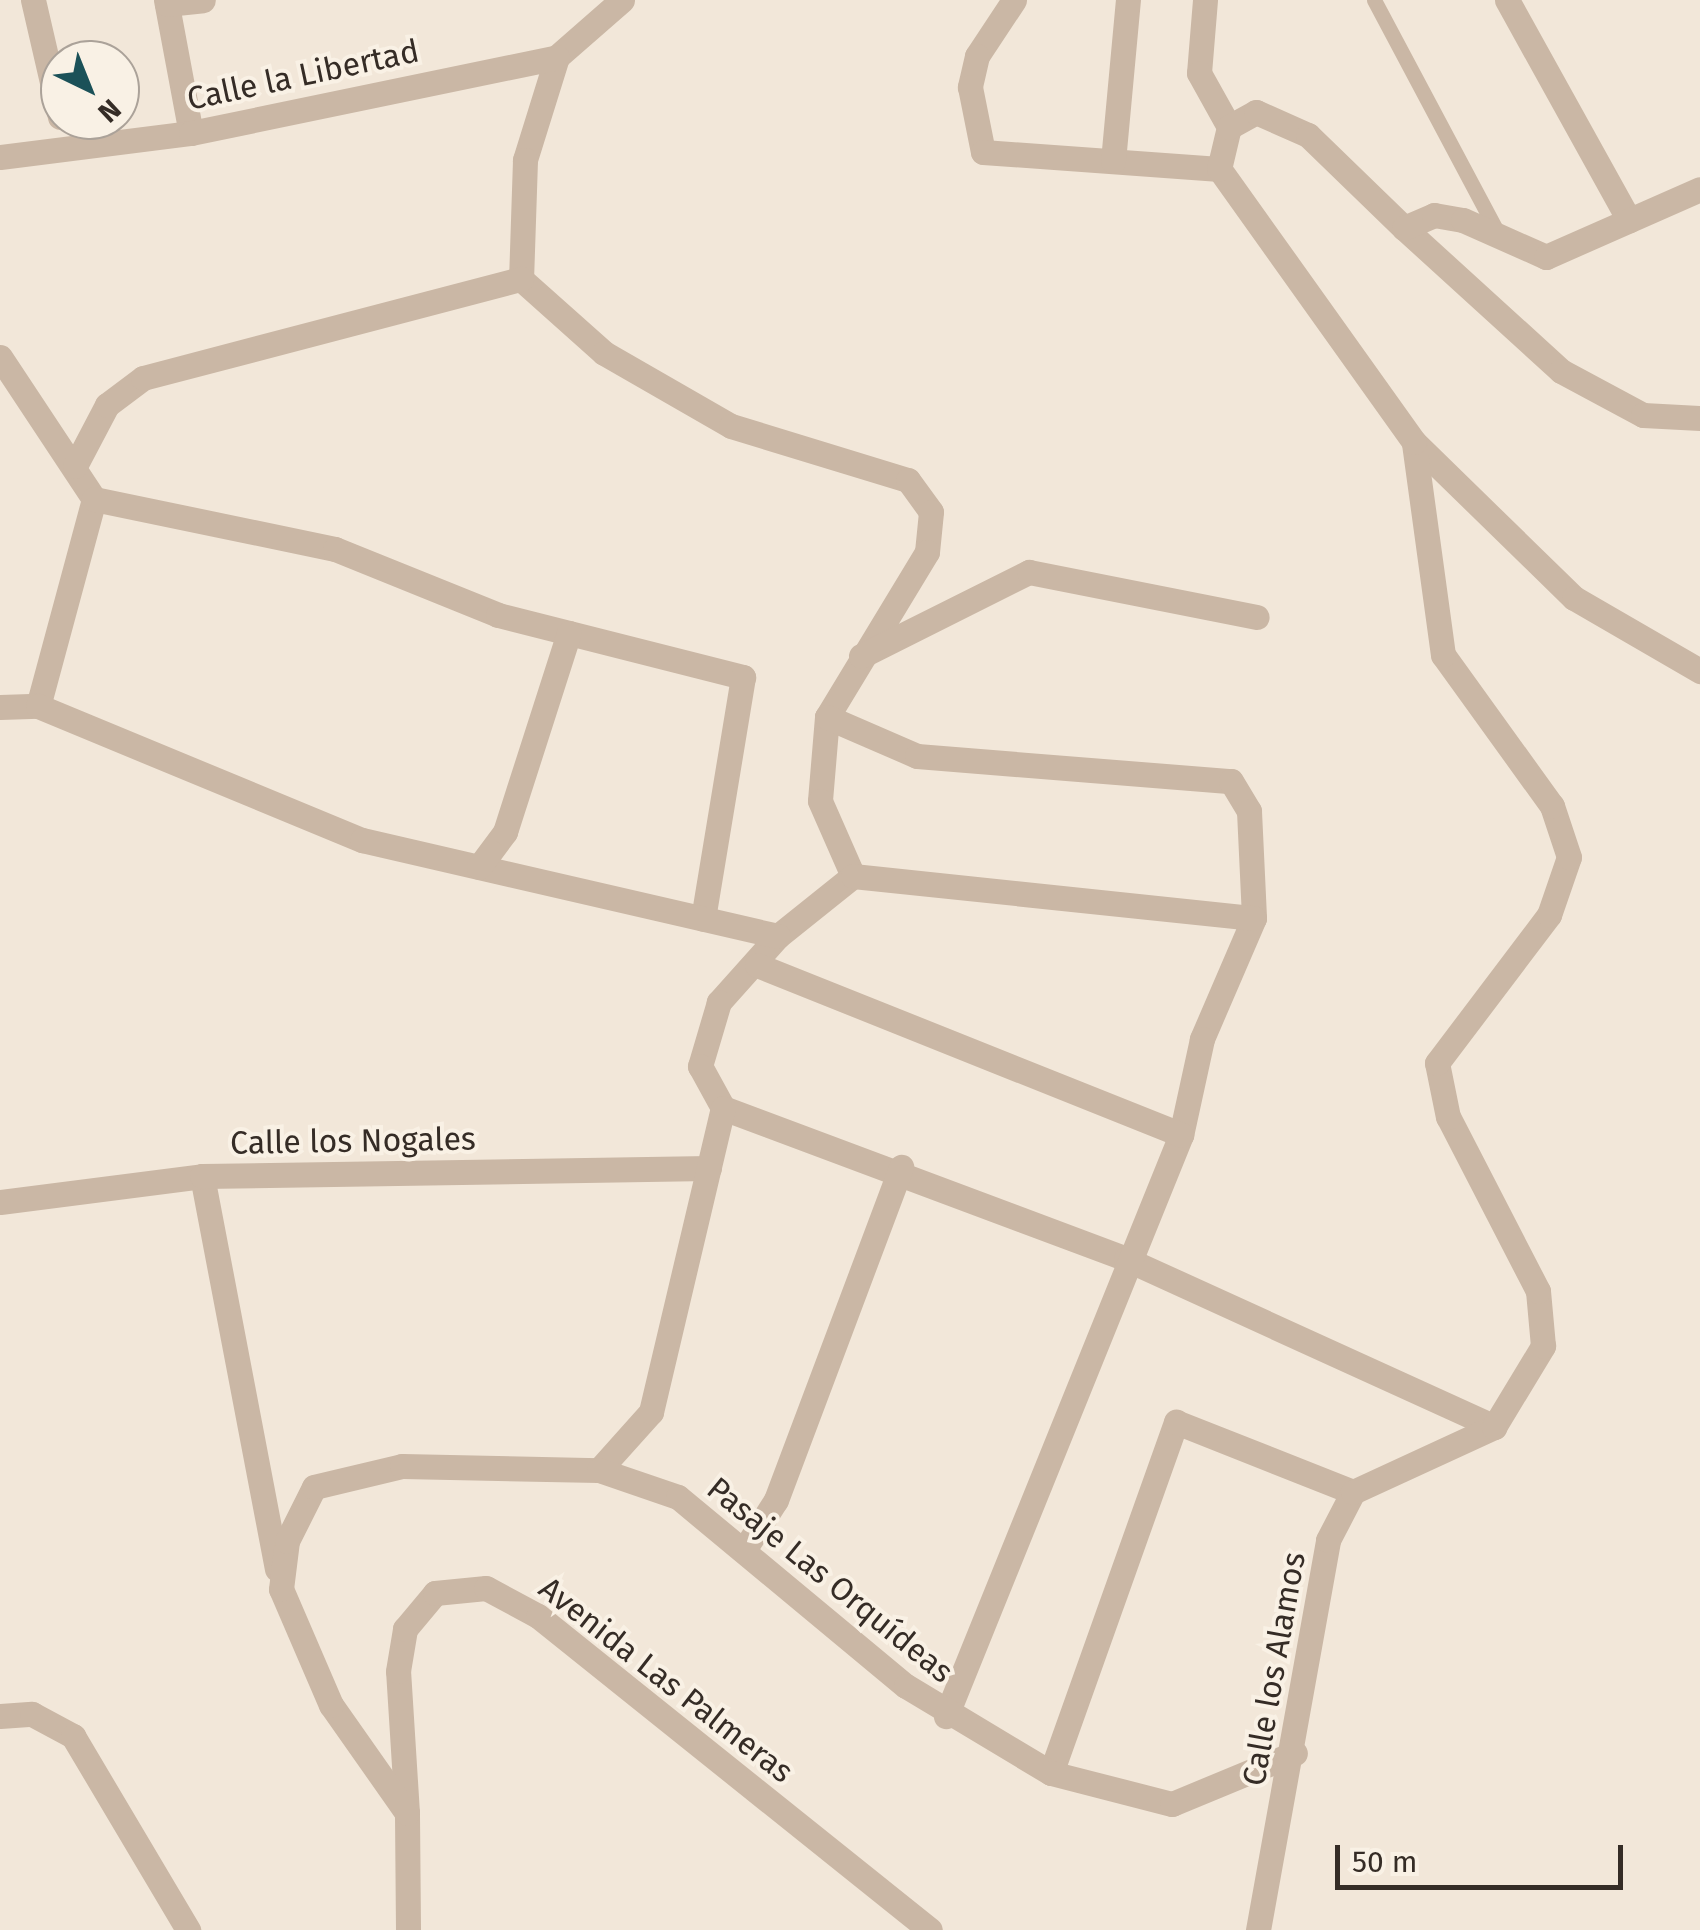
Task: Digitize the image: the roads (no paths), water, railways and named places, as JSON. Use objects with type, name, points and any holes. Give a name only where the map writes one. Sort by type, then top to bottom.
[{"type":"street","points":[[33,0],[42,40]]},
{"type":"street","points":[[191,133],[167,2],[203,0]]},
{"type":"street","points":[[520,279],[525,160],[558,57],[622,0]]},
{"type":"street","points":[[1014,0],[977,56],[970,87],[983,152],[1219,169]]},
{"type":"street","points":[[1113,161],[1128,0]]},
{"type":"street","points":[[1205,0],[1199,73],[1229,127],[1219,169],[1414,442],[1574,598],[1700,671]]},
{"type":"street","points":[[1507,0],[1629,220]]},
{"type":"street","name":"Calle la Libertad","points":[[0,157],[191,133],[558,57]]},
{"type":"street","points":[[1229,127],[1256,112],[1308,135],[1561,371],[1644,415],[1700,418]]},
{"type":"street","points":[[65,140],[68,150]]},
{"type":"street","points":[[1404,228],[1434,215],[1546,257],[1700,189]]},
{"type":"street","points":[[75,466],[107,405],[143,378],[520,279]]},
{"type":"street","points":[[520,279],[604,353],[731,426],[908,480],[931,512],[927,552],[856,658],[827,716],[820,801],[853,876]]},
{"type":"street","points":[[0,358],[94,498],[38,706]]},
{"type":"street","points":[[1052,1773],[1176,1422],[1353,1492],[1494,1427],[1543,1346],[1538,1291],[1448,1118],[1437,1063],[1549,915],[1569,858],[1552,806],[1442,656],[1414,442]]},
{"type":"street","points":[[94,498],[334,549],[569,633],[743,677],[703,919]]},
{"type":"street","points":[[856,658],[1029,572],[1258,617]]},
{"type":"street","points":[[478,866],[506,832],[569,633]]},
{"type":"street","points":[[0,707],[38,706],[362,840],[778,936]]},
{"type":"street","points":[[827,716],[917,756],[1231,781],[1249,811],[1254,918],[1202,1039],[1181,1135],[1126,1259],[946,1716]]},
{"type":"street","points":[[599,1470],[651,1412],[723,1108],[700,1066],[719,1002],[778,936],[853,876],[1254,918]]},
{"type":"street","points":[[756,965],[1181,1135]]},
{"type":"street","points":[[723,1108],[900,1167],[1126,1259],[1494,1427]]},
{"type":"street","points":[[744,1550],[776,1500],[900,1167]]},
{"type":"street","name":"Calle los Nogales","points":[[0,1202],[202,1176],[709,1168]]},
{"type":"street","points":[[202,1176],[281,1588],[331,1705],[407,1813]]},
{"type":"street","name":"Pasaje Las Orquídeas","points":[[281,1588],[288,1541],[314,1487],[402,1466],[599,1470],[678,1497],[946,1716],[1052,1773],[1172,1804],[1294,1753]]},
{"type":"street","name":"Calle los Alamos","points":[[1258,1930],[1294,1753],[1328,1540],[1353,1492]]},
{"type":"street","name":"Avenida Las Palmeras","points":[[408,1930],[407,1813],[398,1671],[406,1629],[435,1593],[486,1588],[538,1616],[930,1930]]},
{"type":"street","points":[[0,1716],[32,1714],[73,1736],[188,1930]]},
{"type":"lane","points":[[1374,0],[1504,243]]}]
